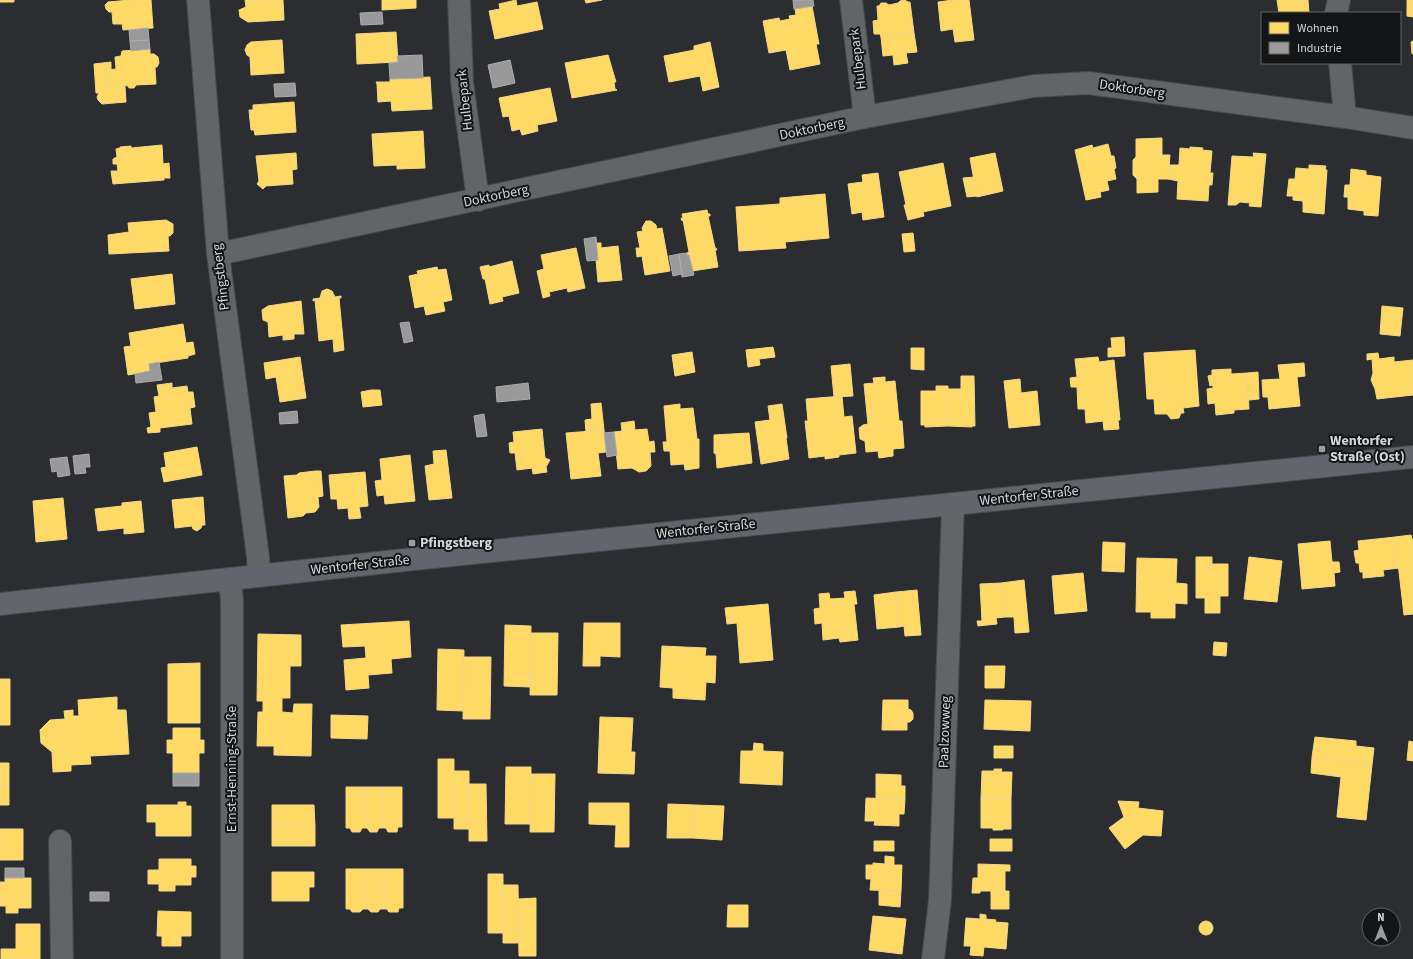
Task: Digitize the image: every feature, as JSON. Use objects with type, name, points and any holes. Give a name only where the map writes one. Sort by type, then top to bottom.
[{"type":"main road","name":"Wentorfer Straße","points":[[0,604],[430,557],[1413,457]]},
{"type":"street","name":"Pfingstberg","points":[[198,0],[218,254],[256,542],[259,576]]},
{"type":"street","name":"Hulbepark","points":[[458,0],[462,82],[478,200]]},
{"type":"street","name":"Hulbepark","points":[[851,0],[864,117]]},
{"type":"street","points":[[1336,12],[1339,0]]},
{"type":"street","points":[[1340,64],[1345,117]]},
{"type":"street","name":"Doktorberg","points":[[218,254],[864,117],[1034,86],[1088,83],[1345,117],[1413,128]]},
{"type":"street","name":"Paalzowweg","points":[[933,959],[940,900],[953,504]]},
{"type":"street","name":"Ernst-Henning-Straße","points":[[230,580],[232,601],[232,959]]},
{"type":"street","points":[[60,841],[62,959]]},
{"type":"building: Wohnen","points":[[0,0],[14,0],[14,2],[0,2]]},
{"type":"building: Wohnen","points":[[151,0],[153,28],[123,30],[122,24],[113,24],[112,12],[109,12],[106,9],[105,5],[108,2]]},
{"type":"building: Wohnen","points":[[245,0],[283,0],[284,20],[248,22],[240,17],[239,10],[246,7]]},
{"type":"building: Wohnen","points":[[382,0],[416,0],[416,8],[382,10]]},
{"type":"building: Wohnen","points":[[516,0],[517,6],[537,2],[543,29],[495,39],[489,11],[500,9],[499,4]]},
{"type":"building: Wohnen","points":[[585,0],[602,0],[586,3]]},
{"type":"building: Wohnen","points":[[905,0],[910,2],[914,33],[881,37],[880,34],[874,34],[873,21],[878,20],[877,6],[881,3],[886,3],[889,5]]},
{"type":"building: Wohnen","points":[[969,0],[974,40],[955,42],[953,29],[941,31],[938,2]]},
{"type":"building: Wohnen","points":[[1277,0],[1308,0],[1309,12],[1279,12]]},
{"type":"building: Wohnen","points":[[1407,0],[1413,0],[1413,17],[1407,16]]},
{"type":"building: Wohnen","points":[[812,6],[819,44],[816,44],[820,64],[790,70],[786,50],[769,53],[763,21],[779,18],[780,21],[790,19],[789,16],[796,15],[795,9]]},
{"type":"building: Wohnen","points":[[396,32],[398,62],[357,64],[356,34]]},
{"type":"building: Wohnen","points":[[914,33],[917,52],[906,53],[908,63],[894,65],[893,55],[883,56],[881,37]]},
{"type":"building: Wohnen","points":[[282,40],[284,73],[251,75],[250,57],[247,55],[245,50],[247,45],[251,42]]},
{"type":"building: Wohnen","points":[[1413,41],[1413,54],[1412,54],[1411,42]]},
{"type":"building: Wohnen","points":[[710,42],[719,87],[703,91],[700,76],[669,82],[664,56],[694,50],[694,46]]},
{"type":"building: Wohnen","points":[[150,49],[150,54],[154,54],[158,57],[159,63],[157,67],[155,67],[156,84],[136,85],[134,88],[129,88],[128,86],[123,85],[106,87],[105,70],[116,69],[115,57],[121,56],[122,51]]},
{"type":"building: Wohnen","points":[[608,55],[616,82],[614,82],[615,89],[617,90],[572,98],[565,63]]},
{"type":"building: Wohnen","points":[[111,62],[111,70],[105,70],[106,87],[125,86],[126,102],[102,104],[97,97],[99,93],[96,93],[94,64]]},
{"type":"building: Wohnen","points":[[430,77],[432,109],[392,111],[391,101],[378,102],[376,82],[390,82],[390,79]]},
{"type":"building: Wohnen","points":[[550,88],[557,121],[537,125],[538,131],[522,135],[520,129],[512,131],[509,116],[503,117],[499,98]]},
{"type":"building: Wohnen","points":[[294,102],[296,132],[255,135],[254,130],[251,130],[249,110],[253,110],[253,105]]},
{"type":"building: Wohnen","points":[[423,131],[425,168],[397,169],[397,165],[374,166],[372,134]]},
{"type":"building: Wohnen","points":[[1162,138],[1162,155],[1170,155],[1168,179],[1158,179],[1158,192],[1137,193],[1137,179],[1133,175],[1133,160],[1136,157],[1136,139]]},
{"type":"building: Wohnen","points":[[1108,144],[1111,156],[1114,156],[1116,179],[1107,181],[1109,190],[1100,192],[1101,197],[1086,200],[1075,150],[1092,145],[1093,148]]},
{"type":"building: Wohnen","points":[[162,145],[163,164],[169,163],[170,178],[164,178],[164,180],[113,184],[111,171],[118,171],[117,164],[113,164],[113,159],[117,157],[116,149],[131,146],[131,148]]},
{"type":"building: Wohnen","points":[[1190,147],[1203,148],[1202,150],[1212,151],[1210,173],[1213,173],[1212,185],[1209,185],[1208,201],[1177,199],[1178,181],[1168,179],[1169,165],[1179,165],[1180,148],[1190,149]]},
{"type":"building: Wohnen","points":[[296,153],[297,169],[292,170],[293,184],[266,186],[263,189],[257,184],[259,181],[256,156]]},
{"type":"building: Wohnen","points":[[995,153],[1003,191],[977,197],[970,158]]},
{"type":"building: Wohnen","points":[[1253,153],[1266,154],[1261,207],[1249,206],[1250,203],[1240,202],[1236,205],[1228,205],[1232,156],[1254,157]]},
{"type":"building: Wohnen","points":[[943,163],[951,206],[923,212],[924,216],[908,220],[899,172]]},
{"type":"building: Wohnen","points":[[1309,165],[1326,166],[1324,214],[1303,212],[1303,201],[1293,200],[1293,196],[1287,196],[1289,179],[1295,179],[1296,168],[1309,169]]},
{"type":"building: Wohnen","points":[[1351,169],[1366,171],[1366,175],[1381,177],[1378,216],[1364,215],[1364,211],[1348,209],[1348,197],[1344,197],[1345,185],[1350,185]]},
{"type":"building: Wohnen","points":[[878,173],[884,217],[863,220],[862,212],[852,214],[848,184],[863,182],[862,175]]},
{"type":"building: Wohnen","points":[[974,177],[977,196],[967,197],[963,178]]},
{"type":"building: Wohnen","points":[[825,194],[829,238],[785,242],[786,248],[739,251],[736,207],[780,204],[780,198]]},
{"type":"building: Wohnen","points":[[707,210],[708,214],[710,214],[710,216],[708,216],[715,248],[717,250],[715,250],[718,267],[692,271],[689,255],[687,255],[689,252],[683,220],[682,221],[681,218],[683,218],[682,214]]},
{"type":"building: Wohnen","points":[[166,220],[173,224],[173,233],[168,236],[169,251],[109,254],[108,235],[129,232],[128,223]]},
{"type":"building: Wohnen","points":[[646,221],[651,221],[656,225],[657,229],[662,228],[670,271],[645,275],[642,256],[637,257],[636,248],[640,248],[637,232],[643,231],[642,228]]},
{"type":"building: Wohnen","points":[[913,233],[915,251],[904,252],[902,234]]},
{"type":"building: Wohnen","points":[[596,243],[601,243],[601,248],[618,246],[622,280],[598,282]]},
{"type":"building: Wohnen","points":[[576,248],[585,288],[568,292],[567,288],[549,292],[550,296],[543,298],[537,271],[544,269],[541,255]]},
{"type":"building: Wohnen","points":[[512,261],[519,293],[502,297],[503,301],[490,304],[485,279],[483,279],[480,267],[489,265],[489,267]]},
{"type":"building: Wohnen","points":[[437,267],[438,270],[446,269],[452,300],[443,302],[445,311],[426,315],[424,306],[415,308],[409,276],[418,274],[417,271]]},
{"type":"building: Wohnen","points":[[172,274],[175,304],[135,309],[131,279]]},
{"type":"building: Wohnen","points":[[327,289],[332,291],[335,297],[341,296],[341,298],[339,298],[344,350],[334,352],[333,339],[319,341],[315,300],[313,301],[313,299],[320,298],[322,291]]},
{"type":"building: Wohnen","points":[[301,301],[304,334],[294,334],[294,339],[283,340],[283,335],[269,337],[268,322],[263,320],[262,310],[268,306]]},
{"type":"building: Wohnen","points":[[1382,306],[1403,308],[1400,336],[1380,334]]},
{"type":"building: Wohnen","points":[[183,324],[186,343],[193,342],[195,354],[188,356],[188,358],[149,364],[150,371],[128,375],[124,347],[131,346],[129,333]]},
{"type":"building: Wohnen","points":[[1124,337],[1125,356],[1108,357],[1108,348],[1112,348],[1111,338]]},
{"type":"building: Wohnen","points":[[773,347],[775,357],[759,359],[760,365],[748,367],[746,350]]},
{"type":"building: Wohnen","points":[[911,348],[924,348],[924,370],[911,369]]},
{"type":"building: Wohnen","points":[[1195,350],[1199,406],[1183,408],[1184,413],[1181,413],[1179,418],[1171,419],[1167,414],[1155,414],[1154,399],[1147,399],[1144,353]]},
{"type":"building: Wohnen","points":[[692,352],[695,372],[675,376],[672,355]]},
{"type":"building: Wohnen","points":[[1378,353],[1379,359],[1394,357],[1394,362],[1413,360],[1413,395],[1377,399],[1371,380],[1373,373],[1372,359],[1367,360],[1367,354]]},
{"type":"building: Wohnen","points":[[300,357],[306,398],[280,402],[276,377],[266,379],[264,363]]},
{"type":"building: Wohnen","points":[[1098,357],[1099,362],[1114,360],[1120,420],[1118,420],[1119,429],[1104,430],[1103,421],[1086,423],[1085,409],[1078,409],[1077,387],[1071,387],[1070,378],[1077,377],[1075,359]]},
{"type":"building: Wohnen","points":[[1304,363],[1305,376],[1297,377],[1300,406],[1269,409],[1268,397],[1263,397],[1262,380],[1280,379],[1278,365]]},
{"type":"building: Wohnen","points":[[850,364],[853,396],[834,397],[831,366]]},
{"type":"building: Wohnen","points":[[1231,369],[1231,374],[1247,373],[1249,409],[1234,410],[1234,413],[1216,415],[1215,403],[1208,404],[1207,389],[1213,388],[1213,385],[1210,386],[1208,376],[1212,375],[1212,370]]},
{"type":"building: Wohnen","points":[[1258,372],[1259,399],[1249,400],[1247,373]]},
{"type":"building: Wohnen","points":[[961,376],[974,376],[975,426],[972,427],[948,426],[948,389],[961,389]]},
{"type":"building: Wohnen","points":[[885,377],[885,382],[895,381],[899,421],[902,421],[904,448],[893,449],[893,456],[879,458],[878,451],[866,452],[865,441],[860,439],[859,428],[868,424],[864,384],[874,383],[873,378]]},
{"type":"building: Wohnen","points":[[1020,379],[1021,393],[1037,391],[1040,425],[1009,428],[1004,381]]},
{"type":"building: Wohnen","points":[[172,383],[172,388],[187,386],[188,392],[193,392],[195,407],[190,408],[192,424],[160,428],[160,432],[148,433],[147,428],[151,427],[149,413],[156,412],[154,397],[159,396],[157,385]]},
{"type":"building: Wohnen","points":[[936,386],[948,386],[948,426],[925,427],[925,425],[921,425],[921,391],[936,391]]},
{"type":"building: Wohnen","points":[[380,390],[382,405],[363,407],[361,392]]},
{"type":"building: Wohnen","points":[[842,396],[844,417],[852,416],[856,453],[839,455],[839,457],[825,459],[825,456],[809,458],[805,421],[808,421],[806,399]]},
{"type":"building: Wohnen","points":[[601,403],[604,430],[586,432],[585,420],[592,419],[591,404]]},
{"type":"building: Wohnen","points":[[680,404],[680,409],[693,408],[697,439],[699,439],[699,468],[685,470],[684,464],[671,465],[670,451],[664,451],[663,442],[667,442],[664,406]]},
{"type":"building: Wohnen","points":[[782,404],[789,459],[761,464],[755,422],[770,420],[768,406]]},
{"type":"building: Wohnen","points":[[634,421],[635,430],[647,429],[649,442],[654,441],[655,452],[650,452],[651,466],[646,471],[639,472],[632,468],[618,469],[614,432],[622,431],[621,423]]},
{"type":"building: Wohnen","points":[[542,429],[545,458],[550,460],[546,467],[547,472],[533,474],[532,468],[517,470],[515,453],[510,453],[509,443],[514,442],[513,432]]},
{"type":"building: Wohnen","points":[[604,430],[606,452],[598,453],[601,476],[571,479],[566,433]]},
{"type":"building: Wohnen","points":[[749,433],[752,463],[717,468],[716,454],[714,453],[714,435]]},
{"type":"building: Wohnen","points":[[197,447],[202,475],[164,482],[161,468],[166,467],[164,453]]},
{"type":"building: Wohnen","points":[[446,450],[452,498],[429,500],[425,466],[434,464],[433,451]]},
{"type":"building: Wohnen","points":[[410,455],[415,501],[385,504],[384,495],[377,496],[375,481],[382,480],[380,459]]},
{"type":"building: Wohnen","points":[[315,471],[321,471],[322,483],[317,484]]},
{"type":"building: Wohnen","points":[[315,471],[317,484],[322,483],[323,496],[318,497],[319,507],[315,512],[306,513],[303,516],[288,518],[284,476]]},
{"type":"building: Wohnen","points":[[365,472],[368,506],[359,507],[361,518],[349,519],[348,508],[338,509],[337,499],[331,499],[329,475]]},
{"type":"building: Wohnen","points":[[203,497],[205,525],[202,525],[197,531],[193,529],[192,526],[175,528],[172,500]]},
{"type":"building: Wohnen","points":[[63,498],[67,539],[36,542],[33,501]]},
{"type":"building: Wohnen","points":[[141,501],[144,532],[124,534],[124,528],[98,531],[95,509],[122,506],[122,503]]},
{"type":"building: Wohnen","points":[[1411,535],[1413,539],[1413,614],[1404,615],[1395,537]]},
{"type":"building: Wohnen","points":[[1395,537],[1399,568],[1383,570],[1384,576],[1363,578],[1363,572],[1360,572],[1359,563],[1356,563],[1354,551],[1359,550],[1358,541]]},
{"type":"building: Wohnen","points":[[1330,541],[1332,562],[1339,562],[1340,572],[1334,573],[1335,586],[1302,589],[1298,544]]},
{"type":"building: Wohnen","points":[[1103,542],[1125,543],[1124,572],[1102,571]]},
{"type":"building: Wohnen","points":[[1196,557],[1212,557],[1212,564],[1228,564],[1228,596],[1220,596],[1220,613],[1205,613],[1205,598],[1196,598]]},
{"type":"building: Wohnen","points":[[1249,557],[1282,561],[1277,602],[1244,599]]},
{"type":"building: Wohnen","points":[[1137,558],[1177,559],[1176,583],[1187,584],[1187,604],[1175,603],[1175,618],[1151,618],[1151,612],[1136,612]]},
{"type":"building: Wohnen","points":[[1083,573],[1087,611],[1055,614],[1052,576]]},
{"type":"building: Wohnen","points":[[1024,580],[1029,632],[1015,633],[1014,617],[1005,617],[1001,583]]},
{"type":"building: Wohnen","points":[[1001,583],[1005,617],[996,618],[997,624],[978,626],[977,621],[982,621],[980,584]]},
{"type":"building: Wohnen","points":[[917,590],[921,635],[905,636],[904,626],[899,627],[896,592]]},
{"type":"building: Wohnen","points":[[855,591],[857,604],[854,604],[858,640],[840,642],[839,638],[823,640],[822,623],[815,624],[814,609],[820,608],[819,594],[829,593],[830,599],[845,598],[844,592]]},
{"type":"building: Wohnen","points":[[896,592],[899,627],[877,629],[874,595]]},
{"type":"building: Wohnen","points":[[768,604],[773,660],[740,663],[737,623],[727,624],[725,608]]},
{"type":"building: Wohnen","points":[[409,621],[411,657],[391,659],[392,673],[368,675],[369,688],[346,690],[344,660],[366,658],[365,646],[343,647],[341,625]]},
{"type":"building: Wohnen","points":[[584,623],[620,623],[620,657],[600,656],[600,666],[583,666]]},
{"type":"building: Wohnen","points":[[505,625],[531,626],[530,687],[504,686]]},
{"type":"building: Wohnen","points":[[531,633],[558,633],[557,695],[530,695]]},
{"type":"building: Wohnen","points":[[258,634],[301,635],[301,666],[290,666],[290,698],[282,698],[282,712],[293,713],[294,704],[312,704],[311,756],[274,755],[274,746],[257,746],[258,712],[263,712],[263,701],[257,701]]},
{"type":"building: Wohnen","points":[[1214,642],[1227,643],[1226,656],[1213,655]]},
{"type":"building: Wohnen","points":[[662,646],[706,648],[705,656],[716,656],[715,683],[706,682],[705,700],[673,698],[673,688],[660,687]]},
{"type":"building: Wohnen","points":[[438,649],[464,650],[463,711],[437,710]]},
{"type":"building: Wohnen","points":[[464,657],[491,657],[490,719],[463,719]]},
{"type":"building: Wohnen","points":[[200,663],[200,723],[168,723],[168,664]]},
{"type":"building: Wohnen","points":[[985,666],[1005,666],[1004,688],[985,688]]},
{"type":"building: Wohnen","points":[[0,679],[10,679],[10,725],[0,725]]},
{"type":"building: Wohnen","points":[[117,697],[117,710],[126,710],[129,754],[90,756],[91,764],[71,765],[71,771],[53,772],[52,752],[41,743],[40,730],[50,720],[65,719],[64,711],[73,710],[73,716],[79,716],[78,700]]},
{"type":"building: Wohnen","points":[[883,700],[908,700],[908,709],[913,713],[913,719],[910,722],[907,722],[907,730],[882,730]]},
{"type":"building: Wohnen","points":[[985,700],[1031,701],[1030,731],[984,729]]},
{"type":"building: Wohnen","points":[[331,715],[368,716],[367,739],[331,738]]},
{"type":"building: Wohnen","points":[[600,717],[633,718],[631,752],[635,752],[634,774],[598,773]]},
{"type":"building: Wohnen","points":[[173,728],[200,728],[200,740],[204,740],[204,753],[199,753],[199,773],[173,773],[173,753],[167,753],[167,740],[173,740]]},
{"type":"building: Wohnen","points":[[1315,737],[1356,741],[1356,746],[1374,748],[1372,765],[1312,757]]},
{"type":"building: Wohnen","points":[[1409,741],[1413,742],[1413,761],[1407,760]]},
{"type":"building: Wohnen","points":[[754,743],[763,744],[763,751],[783,752],[782,785],[740,783],[741,751],[753,751]]},
{"type":"building: Wohnen","points":[[994,746],[1013,746],[1013,758],[994,758]]},
{"type":"building: Wohnen","points":[[1312,757],[1372,765],[1366,820],[1337,817],[1341,777],[1311,773]]},
{"type":"building: Wohnen","points":[[438,759],[454,759],[454,818],[438,818]]},
{"type":"building: Wohnen","points":[[0,763],[9,763],[9,785],[0,785]]},
{"type":"building: Wohnen","points":[[506,767],[531,767],[531,824],[505,824]]},
{"type":"building: Wohnen","points":[[994,769],[1002,769],[1001,772],[1012,772],[1011,799],[981,799],[982,771],[994,771]]},
{"type":"building: Wohnen","points":[[454,771],[469,771],[469,829],[454,829]]},
{"type":"building: Wohnen","points":[[531,774],[555,774],[554,832],[530,832]]},
{"type":"building: Wohnen","points":[[876,774],[901,775],[901,786],[905,786],[905,799],[876,798]]},
{"type":"building: Wohnen","points":[[469,784],[486,784],[487,841],[469,841]]},
{"type":"building: Wohnen","points":[[0,785],[9,785],[9,805],[0,805]]},
{"type":"building: Wohnen","points":[[346,787],[365,787],[365,828],[362,828],[360,832],[352,832],[350,828],[346,828]]},
{"type":"building: Wohnen","points":[[365,787],[383,787],[383,828],[379,828],[377,832],[370,832],[367,828],[365,828]]},
{"type":"building: Wohnen","points":[[383,787],[402,787],[402,827],[398,827],[397,832],[388,832],[386,828],[383,828]]},
{"type":"building: Wohnen","points":[[866,798],[905,799],[904,814],[899,814],[899,826],[874,825],[875,821],[865,821]]},
{"type":"building: Wohnen","points":[[981,799],[1011,799],[1011,829],[993,830],[993,828],[981,828]]},
{"type":"building: Wohnen","points":[[1118,801],[1139,802],[1138,808],[1163,811],[1161,836],[1143,835],[1125,849],[1109,828],[1124,817]]},
{"type":"building: Wohnen","points":[[178,802],[186,802],[186,806],[191,806],[191,836],[156,836],[156,822],[147,822],[147,805],[178,805]]},
{"type":"building: Wohnen","points":[[589,803],[629,803],[629,847],[615,847],[616,825],[589,824]]},
{"type":"building: Wohnen","points":[[668,804],[695,805],[693,838],[667,838]]},
{"type":"building: Wohnen","points":[[272,805],[314,805],[315,826],[272,826]]},
{"type":"building: Wohnen","points":[[695,805],[724,806],[722,840],[693,838]]},
{"type":"building: Wohnen","points":[[272,826],[315,826],[315,846],[272,846]]},
{"type":"building: Wohnen","points":[[0,829],[23,829],[23,860],[0,860]]},
{"type":"building: Wohnen","points":[[990,839],[1012,839],[1012,851],[990,851]]},
{"type":"building: Wohnen","points":[[874,841],[894,841],[894,851],[874,851]]},
{"type":"building: Wohnen","points":[[885,856],[894,857],[894,865],[902,865],[901,891],[870,890],[871,879],[866,879],[866,865],[873,865],[873,863],[885,864]]},
{"type":"building: Wohnen","points":[[159,859],[191,859],[191,866],[196,866],[196,877],[191,877],[191,885],[175,885],[175,891],[159,891],[159,884],[148,884],[148,870],[159,870]]},
{"type":"building: Wohnen","points":[[978,864],[1010,865],[1010,871],[1005,871],[1005,891],[980,891],[980,893],[972,893],[973,878],[978,878]]},
{"type":"building: Wohnen","points":[[346,869],[365,869],[365,909],[360,912],[352,912],[350,909],[346,909]]},
{"type":"building: Wohnen","points":[[365,869],[384,869],[384,909],[380,909],[378,912],[371,912],[368,909],[365,909]]},
{"type":"building: Wohnen","points":[[384,869],[403,869],[403,908],[399,908],[398,912],[389,912],[387,909],[384,909]]},
{"type":"building: Wohnen","points":[[272,872],[314,872],[314,887],[309,887],[309,901],[272,901]]},
{"type":"building: Wohnen","points":[[488,874],[503,874],[503,933],[488,933]]},
{"type":"building: Wohnen","points":[[5,878],[31,878],[31,908],[18,908],[18,913],[6,913],[6,906],[0,906],[0,882],[5,882]]},
{"type":"building: Wohnen","points":[[503,885],[518,885],[519,943],[503,943]]},
{"type":"building: Wohnen","points":[[879,891],[901,891],[900,907],[879,905]]},
{"type":"building: Wohnen","points":[[991,891],[1009,891],[1009,909],[991,909]]},
{"type":"building: Wohnen","points":[[536,898],[536,956],[519,956],[518,899]]},
{"type":"building: Wohnen","points":[[728,905],[748,905],[748,927],[727,927]]},
{"type":"building: Wohnen","points":[[158,911],[191,912],[191,936],[181,936],[181,946],[162,946],[162,936],[157,936]]},
{"type":"building: Wohnen","points":[[980,914],[986,915],[986,919],[996,920],[995,922],[1008,923],[1006,949],[984,947],[983,956],[970,955],[971,946],[964,946],[966,918],[980,919]]},
{"type":"building: Wohnen","points":[[873,916],[906,919],[902,954],[869,950]]},
{"type":"building: Wohnen","points":[[1203,921],[1209,921],[1213,925],[1213,931],[1209,935],[1203,935],[1199,931],[1199,925]]},
{"type":"building: Wohnen","points":[[16,924],[40,924],[40,959],[1,959],[1,949],[16,949]]},
{"type":"building: Industrie","points":[[793,0],[813,0],[814,6],[794,9]]},
{"type":"building: Industrie","points":[[382,12],[383,24],[361,25],[360,13]]},
{"type":"building: Industrie","points":[[148,28],[149,40],[130,41],[129,30]]},
{"type":"building: Industrie","points":[[149,40],[150,49],[131,51],[130,41]]},
{"type":"building: Industrie","points":[[422,55],[423,78],[390,79],[389,63],[398,62],[397,56]]},
{"type":"building: Industrie","points":[[510,60],[515,83],[493,88],[488,65]]},
{"type":"building: Industrie","points":[[295,83],[296,96],[275,97],[274,84]]},
{"type":"building: Industrie","points":[[596,237],[598,260],[587,261],[584,239]]},
{"type":"building: Industrie","points":[[687,253],[687,255],[689,255],[694,275],[682,277],[679,254]]},
{"type":"building: Industrie","points":[[679,254],[682,274],[673,276],[669,256]]},
{"type":"building: Industrie","points":[[409,322],[413,341],[404,343],[400,323]]},
{"type":"building: Industrie","points":[[159,362],[162,380],[136,383],[135,374],[150,371],[149,364]]},
{"type":"building: Industrie","points":[[528,383],[530,399],[497,402],[496,387]]},
{"type":"building: Industrie","points":[[297,411],[298,423],[280,424],[279,413]]},
{"type":"building: Industrie","points":[[484,414],[487,436],[477,437],[474,416]]},
{"type":"building: Industrie","points":[[614,432],[617,455],[607,457],[604,433]]},
{"type":"building: Industrie","points":[[89,454],[90,467],[85,467],[86,473],[75,474],[73,456]]},
{"type":"building: Industrie","points":[[67,457],[70,475],[58,477],[57,471],[52,472],[50,459]]},
{"type":"building: Industrie","points":[[173,773],[199,773],[199,786],[173,786]]},
{"type":"building: Industrie","points":[[5,868],[24,868],[24,878],[5,878]]},
{"type":"building: Industrie","points":[[90,892],[109,892],[109,901],[90,901]]},
{"type":"place","name":"Wentorfer Straße (Ost)","points":[[1322,449]]},
{"type":"place","name":"Pfingstberg","points":[[412,543]]}]
